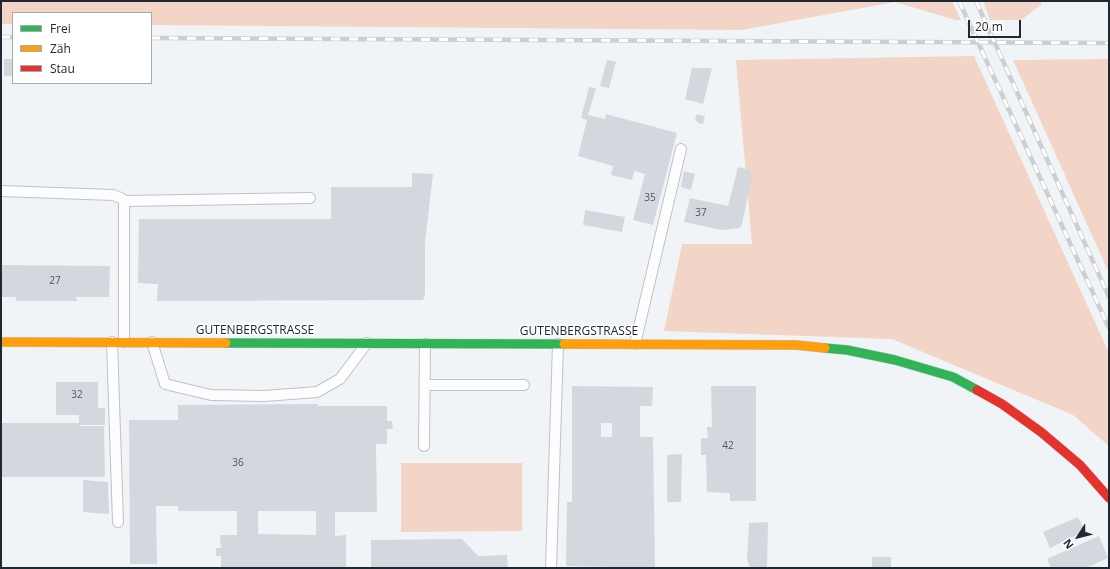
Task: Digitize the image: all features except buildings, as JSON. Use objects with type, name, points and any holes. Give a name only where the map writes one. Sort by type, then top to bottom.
[{"type":"street","name":"GUTENBERGSTRASSE","points":[[1,342],[796,345],[847,350],[895,360],[952,377],[1002,404],[1041,432],[1080,465],[1109,498]]},
{"type":"lane","points":[[635,344],[681,148]]},
{"type":"lane","points":[[1,191],[113,194],[124,201],[310,198]]},
{"type":"lane","points":[[124,201],[124,342]]},
{"type":"lane","points":[[112,342],[118,522]]},
{"type":"lane","points":[[152,342],[165,384],[211,395],[256,396],[317,392],[340,379],[367,343]]},
{"type":"lane","points":[[424,446],[425,344]]},
{"type":"lane","points":[[551,568],[558,344]]},
{"type":"lane","points":[[425,385],[524,385]]},
{"type":"shaded area","points":[[1,1],[952,1],[961,20],[956,20],[895,2],[742,30],[152,25],[152,12],[12,12],[12,24],[1,24]]},
{"type":"shaded area","points":[[983,1],[1042,1],[1041,5],[1021,20],[990,20]]},
{"type":"shaded area","points":[[974,56],[1109,353],[1109,446],[1073,415],[892,339],[664,331],[682,244],[752,244],[736,60]]},
{"type":"shaded area","points":[[1109,59],[1109,273],[1013,60]]},
{"type":"shaded area","points":[[401,463],[522,463],[522,531],[401,532]]},
{"type":"railway","points":[[959,1],[1109,328]]},
{"type":"railway","points":[[976,1],[1109,297]]},
{"type":"railway","points":[[1,37],[12,37]]},
{"type":"railway","points":[[152,38],[1109,43]]},
{"type":"traffic: fast","points":[[226,343],[564,344]]},
{"type":"traffic: fast","points":[[825,348],[847,350],[895,360],[953,377],[977,390]]},
{"type":"traffic: slow","points":[[1,342],[226,343]]},
{"type":"traffic: slow","points":[[564,344],[796,345],[825,348]]},
{"type":"traffic: jam","points":[[977,390],[1002,404],[1041,432],[1080,465],[1109,498]]}]
